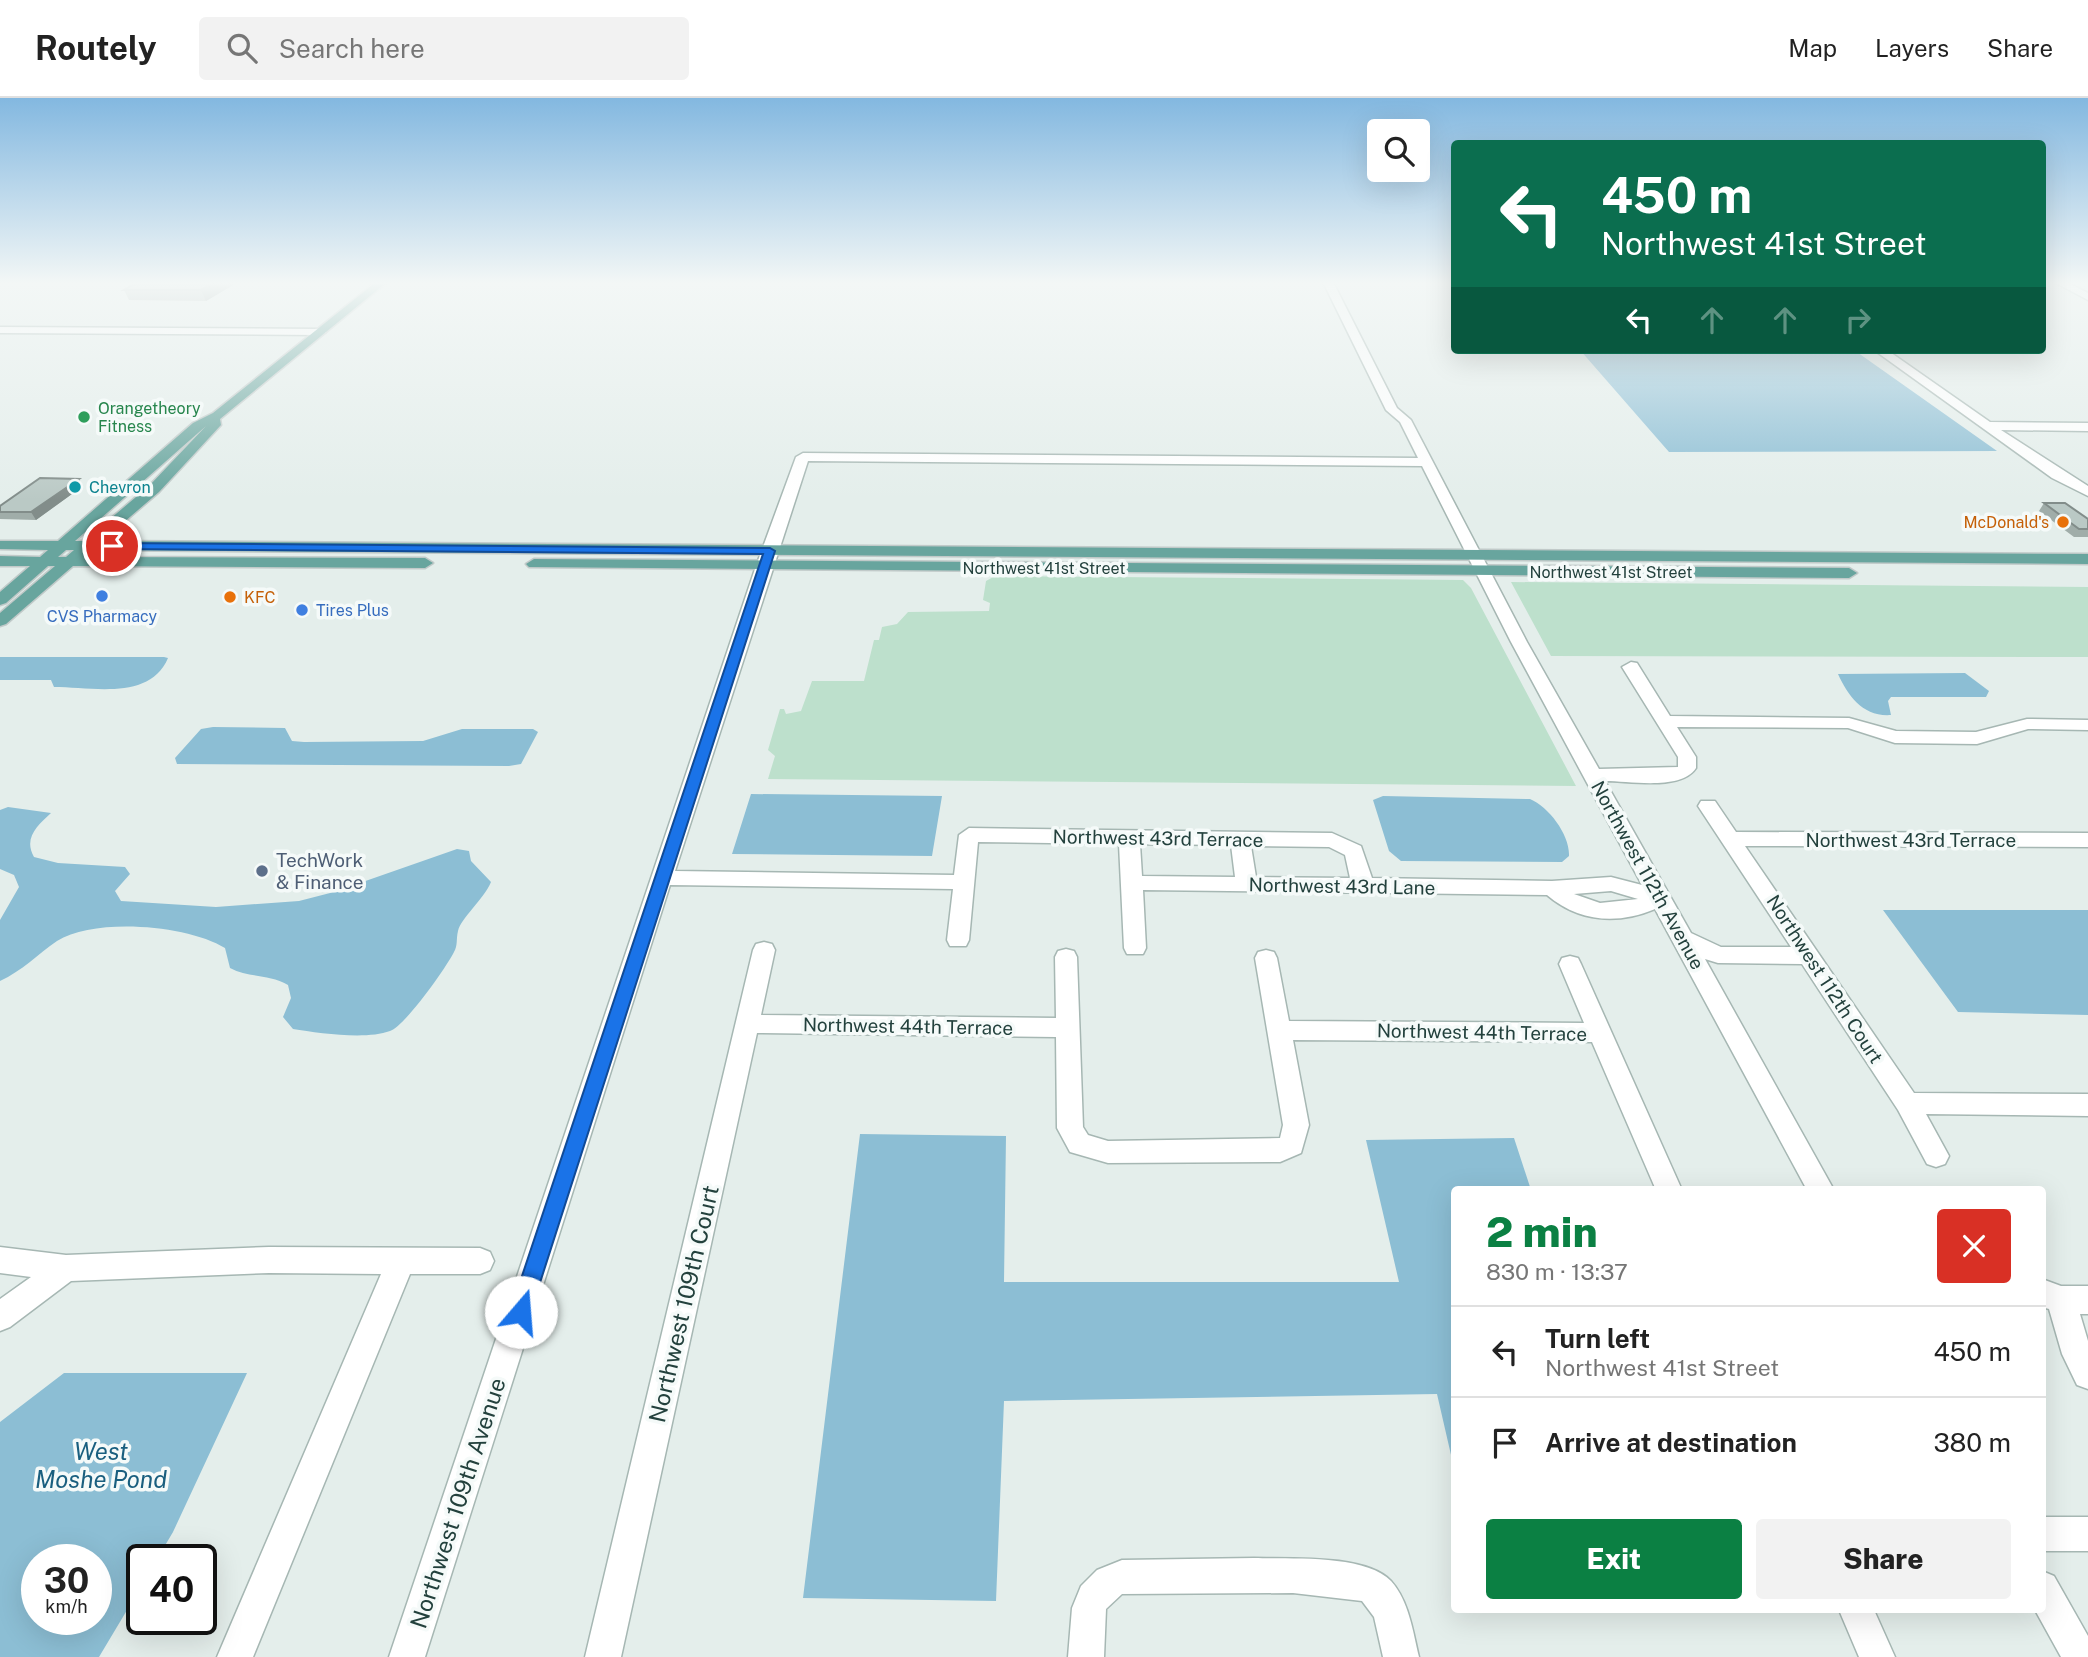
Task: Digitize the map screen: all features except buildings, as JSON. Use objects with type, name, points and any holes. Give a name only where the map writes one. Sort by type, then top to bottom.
[{"type":"main road","points":[[0,600],[189,433],[217,416],[293,355]]},
{"type":"main road","points":[[0,621],[182,462],[217,425],[217,416]]},
{"type":"main road","name":"Northwest 41st Street","points":[[0,545],[767,558],[1476,562],[1694,561],[1710,558],[2088,559]]},
{"type":"main road","name":"Northwest 41st Street","points":[[0,561],[1206,554],[1249,558],[1955,573],[2088,573]]},
{"type":"main road","points":[[1955,573],[1973,560]]},
{"type":"street","points":[[1364,355],[1392,410],[1405,421],[1408,411],[1403,400]]},
{"type":"street","points":[[1887,355],[2081,489],[2088,502]]},
{"type":"street","name":"Northwest 112th Avenue","points":[[1405,421],[1476,562],[1819,1186]]},
{"type":"street","points":[[1989,426],[2088,427]]},
{"type":"street","name":"Northwest 109th Avenue","points":[[407,1657],[767,558],[803,457],[1425,462]]},
{"type":"street","points":[[1593,775],[1682,773],[1688,760],[1632,667]]},
{"type":"street","points":[[1666,721],[1849,723],[1895,737],[1977,738],[2027,724],[2088,725]]},
{"type":"street","name":"Northwest 112th Court","points":[[1709,806],[1907,1103],[1936,1156]]},
{"type":"street","name":"Northwest 43rd Terrace","points":[[964,882],[969,835],[1332,840],[1346,845],[1356,856],[1363,886]]},
{"type":"street","points":[[1129,838],[1135,948]]},
{"type":"street","points":[[1240,838],[1247,885]]},
{"type":"street","name":"Northwest 43rd Terrace","points":[[1733,839],[2088,840]]},
{"type":"street","points":[[663,878],[964,882],[958,940]]},
{"type":"street","name":"Northwest 43rd Lane","points":[[1132,883],[1560,888],[1574,884],[1611,884],[1660,898]]},
{"type":"street","name":"Northwest 43rd Lane","points":[[1560,888],[1579,907],[1599,900],[1619,887]]},
{"type":"street","name":"Northwest 43rd Lane","points":[[1599,900],[1643,909],[1660,898]]},
{"type":"street","points":[[1682,938],[1718,955],[1809,956]]},
{"type":"street","name":"Northwest 109th Court","points":[[604,1657],[764,950]]},
{"type":"street","points":[[1066,957],[1069,1122],[1079,1144],[1108,1152],[1267,1151],[1287,1149],[1294,1142],[1296,1125],[1266,958]]},
{"type":"street","points":[[1570,964],[1667,1186]]},
{"type":"street","name":"Northwest 44th Terrace","points":[[748,1024],[1067,1028]]},
{"type":"street","name":"Northwest 44th Terrace","points":[[1280,1030],[1599,1033]]},
{"type":"street","points":[[1907,1103],[2088,1105]]},
{"type":"street","points":[[0,1260],[66,1268],[269,1260],[480,1261]]},
{"type":"street","points":[[235,1657],[401,1261]]},
{"type":"street","points":[[0,1317],[66,1268]]},
{"type":"street","points":[[2064,1298],[2077,1354],[2088,1374]]},
{"type":"street","points":[[2046,1534],[2088,1534]]},
{"type":"street","points":[[1086,1657],[1086,1622],[1091,1599],[1103,1585],[1122,1577],[1335,1576],[1372,1587],[1392,1617],[1401,1657]]},
{"type":"street","points":[[2046,1595],[2080,1657]]},
{"type":"street","points":[[1857,1613],[1877,1657]]},
{"type":"green space","points":[[995,576],[1463,580],[1471,588],[1576,786],[768,779],[775,756],[768,750],[780,709],[784,709],[786,714],[801,711],[812,681],[864,681],[874,640],[879,640],[882,627],[897,624],[908,612],[989,611],[990,603],[983,600],[986,581]]},
{"type":"green space","points":[[1511,582],[2088,587],[2088,657],[1551,656]]},
{"type":"water","points":[[1584,355],[1861,355],[1997,451],[1669,452]]},
{"type":"water","points":[[0,657],[168,658],[159,672],[148,681],[118,689],[102,689],[54,687],[51,680],[0,680]]},
{"type":"water","points":[[1965,673],[1989,691],[1986,697],[1891,697],[1888,701],[1891,715],[1872,713],[1858,704],[1838,674]]},
{"type":"water","points":[[285,728],[292,741],[304,742],[423,741],[462,729],[533,729],[538,732],[521,764],[509,766],[177,764],[175,758],[201,729]]},
{"type":"water","points":[[751,794],[942,796],[932,856],[732,854]]},
{"type":"water","points":[[1383,796],[1530,799],[1544,808],[1557,823],[1566,839],[1569,856],[1562,862],[1401,861],[1389,851],[1373,800]]},
{"type":"water","points":[[8,807],[51,813],[37,827],[31,838],[34,857],[58,863],[125,867],[130,874],[115,891],[121,901],[216,907],[299,901],[334,892],[457,849],[469,851],[471,861],[491,882],[460,926],[455,949],[443,970],[425,996],[397,1027],[380,1034],[368,1035],[328,1034],[293,1029],[283,1017],[291,998],[288,985],[230,968],[225,948],[209,940],[166,929],[117,927],[74,933],[57,941],[0,981],[0,920],[19,887],[14,875],[0,869],[0,810]]},
{"type":"water","points":[[1883,910],[2088,910],[2088,1015],[1958,1012]]},
{"type":"water","points":[[860,1134],[1006,1136],[1004,1282],[1399,1282],[1366,1140],[1514,1138],[1530,1186],[1451,1186],[1451,1455],[1437,1394],[1004,1401],[996,1601],[803,1598]]},
{"type":"water","name":"West Moshe Pond","points":[[64,1373],[247,1373],[166,1544],[126,1544],[126,1612],[99,1657],[0,1657],[0,1422]]},
{"type":"place","name":"Orangetheory Fitness","points":[[84,417]]},
{"type":"place","name":"Chevron","points":[[75,487]]},
{"type":"place","name":"McDonald's","points":[[2063,522]]},
{"type":"place","name":"CVS Pharmacy","points":[[102,596]]},
{"type":"place","name":"KFC","points":[[230,597]]},
{"type":"place","name":"Tires Plus","points":[[302,610]]},
{"type":"place","name":"TechWork & Finance","points":[[262,871]]},
{"type":"route","points":[[112,546],[770,551],[521,1312]]}]
